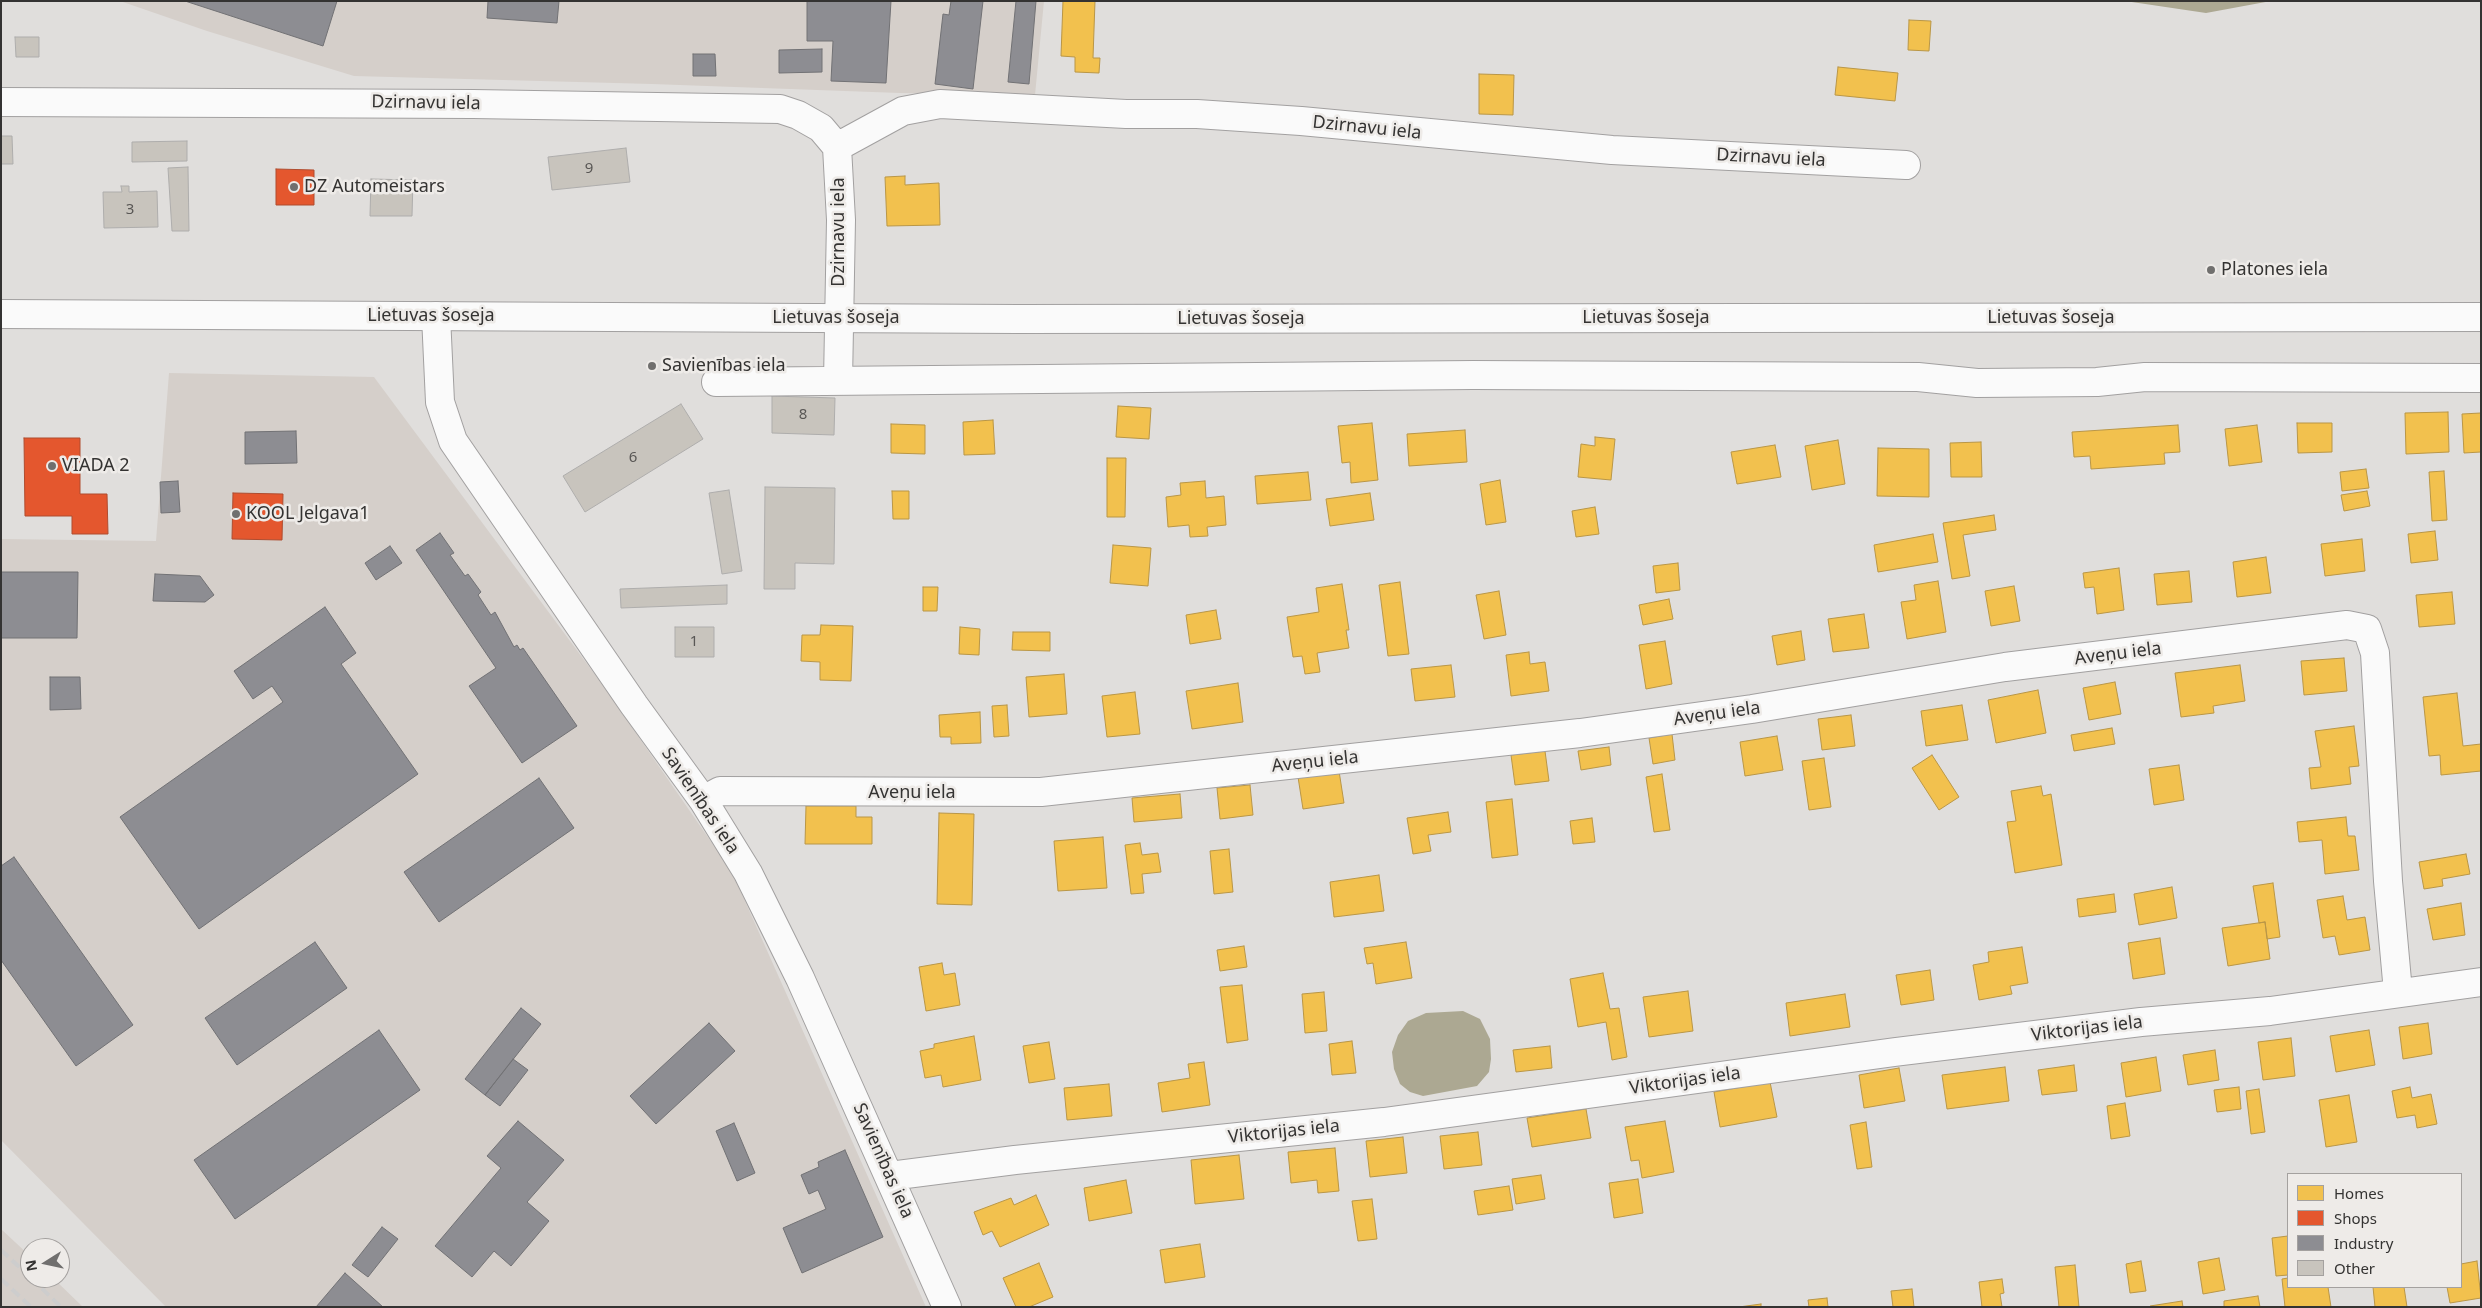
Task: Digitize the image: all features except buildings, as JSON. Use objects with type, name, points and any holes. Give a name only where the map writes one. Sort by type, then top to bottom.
[{"type":"street","name":"Dzirnavu iela","points":[[1,102],[355,102],[780,109],[798,114],[821,128],[837,147],[841,220],[838,381]]},
{"type":"street","name":"Dzirnavu iela","points":[[837,147],[903,111],[940,104],[1126,114],[1196,114],[1301,121],[1612,150],[1906,165]]},
{"type":"street","name":"Lietuvas šoseja","points":[[1,314],[839,318],[2481,317]]},
{"type":"street","name":"Savienības iela","points":[[436,316],[440,402],[454,441],[640,713],[703,800],[748,873],[776,926],[890,1176],[947,1307]]},
{"type":"street","points":[[716,382],[1463,375],[1918,376],[1977,383],[2097,382],[2145,377],[2481,378]]},
{"type":"street","name":"Aveņu iela","points":[[703,800],[720,791],[1041,792],[1580,733],[1752,709],[2005,667],[2347,625],[2367,629],[2375,653],[2388,881],[2398,992]]},
{"type":"street","name":"Viktorijas iela","points":[[890,1176],[1015,1160],[1384,1122],[1895,1052],[2140,1022],[2270,1010],[2481,982]]},
{"type":"shaded area","points":[[120,1],[1044,1],[1035,95],[900,93],[354,76],[207,31]]},
{"type":"shaded area","points":[[2125,1],[2271,1],[2206,13]]},
{"type":"shaded area","points":[[169,373],[374,377],[602,684],[732,872],[926,1307],[166,1307],[1,1140],[1,539],[156,541]]},
{"type":"shaded area","points":[[1463,1011],[1480,1019],[1490,1039],[1491,1059],[1489,1072],[1477,1086],[1423,1096],[1410,1092],[1400,1084],[1394,1069],[1392,1052],[1398,1035],[1408,1021],[1426,1013]]},
{"type":"shaded area","points":[[1,1229],[20,1247],[20,1288],[63,1288],[83,1307],[1,1307]]},
{"type":"railway","points":[[1,1250],[20,1268]]},
{"type":"railway","points":[[1,1279],[31,1307]]},
{"type":"railway","points":[[41,1288],[61,1307]]},
{"type":"place","name":"DZ Automeistars","points":[[294,187]]},
{"type":"place","name":"Platones iela","points":[[2211,270]]},
{"type":"place","name":"Savienības iela","points":[[652,366]]},
{"type":"place","name":"VIADA 2","points":[[52,466]]},
{"type":"place","name":"KOOL Jelgava1","points":[[236,514]]}]
